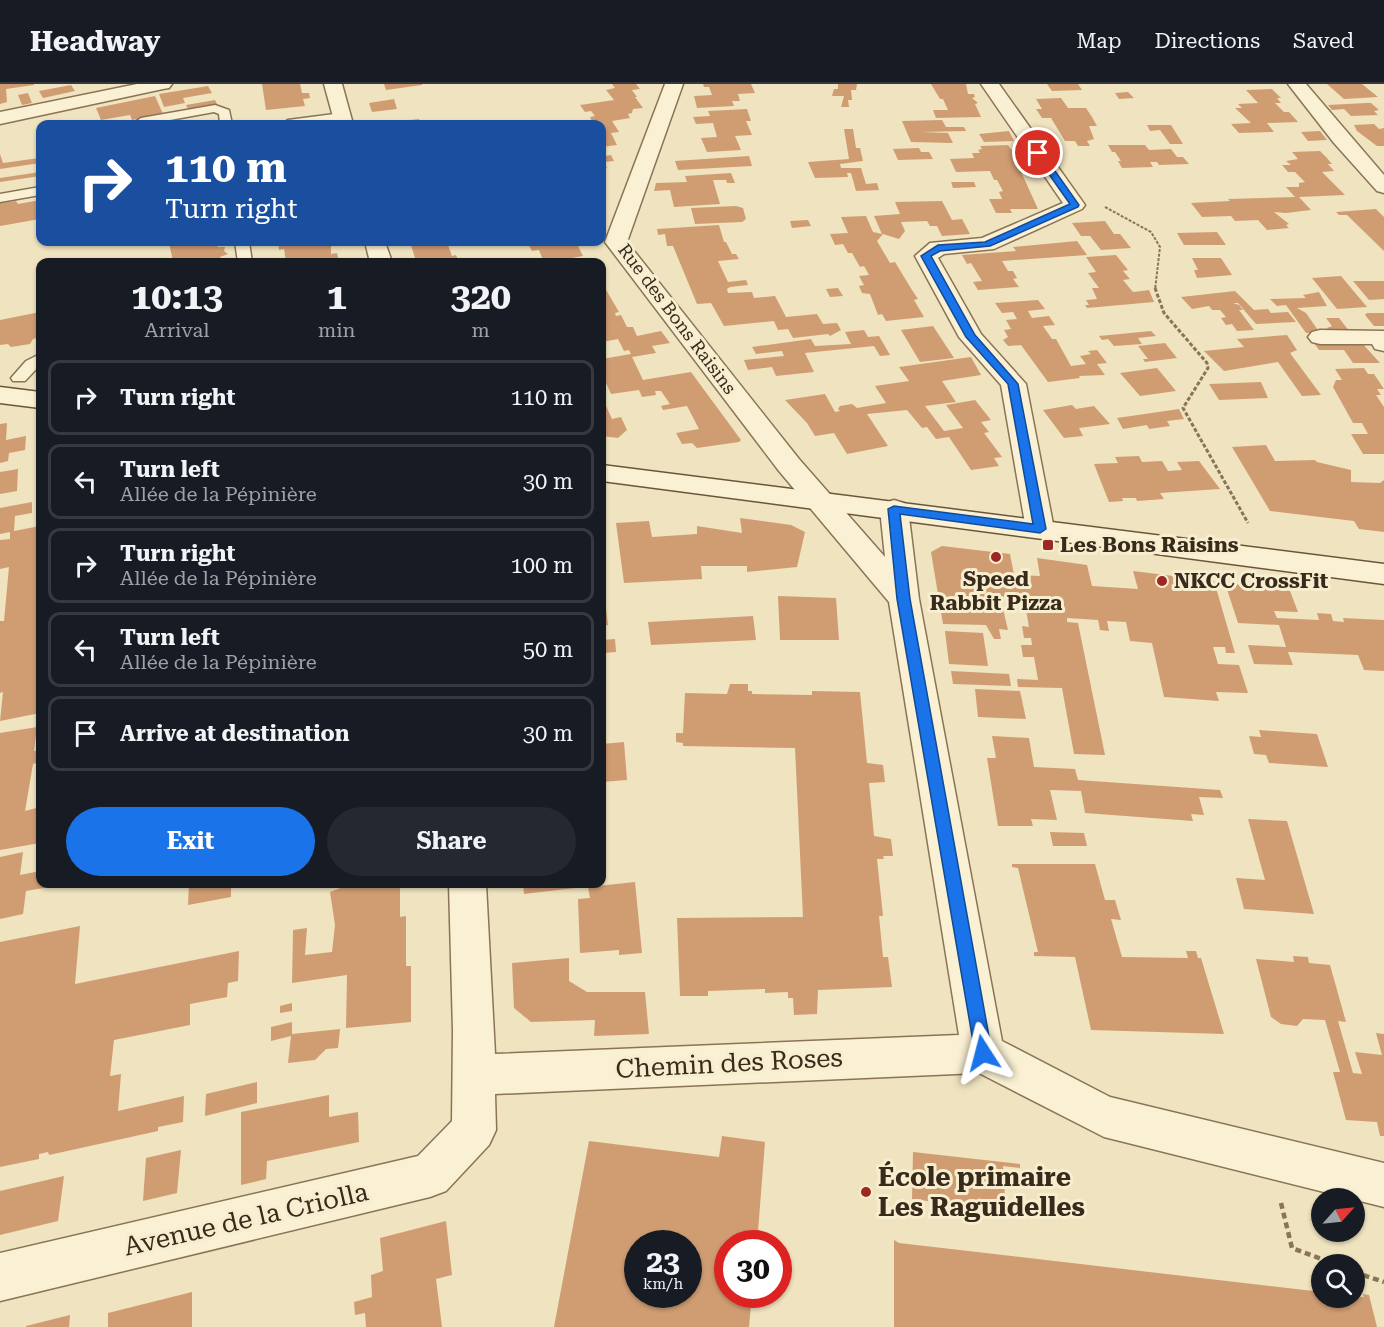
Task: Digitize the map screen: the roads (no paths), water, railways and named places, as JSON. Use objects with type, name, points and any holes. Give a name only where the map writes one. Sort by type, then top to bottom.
[{"type":"street","points":[[0,118],[163,84]]},
{"type":"street","points":[[333,84],[343,120]]},
{"type":"street","name":"Rue des Bons Raisins","points":[[674,84],[616,242],[789,465],[819,500]]},
{"type":"street","points":[[990,84],[1075,205],[986,244],[938,248],[926,256],[971,337],[1013,384],[1040,529]]},
{"type":"street","points":[[1298,84],[1341,139],[1384,187]]},
{"type":"street","points":[[1320,337],[1382,339]]},
{"type":"street","points":[[0,395],[36,400]]},
{"type":"street","points":[[606,473],[1384,574]]},
{"type":"street","points":[[819,500],[904,599]]},
{"type":"street","points":[[894,509],[904,599],[983,1053],[1104,1116],[1384,1185]]},
{"type":"street","points":[[467,888],[474,1075]]},
{"type":"street","name":"Chemin des Roses","points":[[474,1075],[983,1053]]},
{"type":"street","name":"Avenue de la Criolla","points":[[0,1277],[430,1175],[474,1130],[474,1075]]},
{"type":"lane","points":[[152,120],[215,108],[225,112],[226,120]]},
{"type":"lane","points":[[0,198],[36,192]]},
{"type":"lane","points":[[19,378],[36,362]]},
{"type":"place","name":"Les Bons Raisins","points":[[1048,545]]},
{"type":"place","name":"Speed Rabbit Pizza","points":[[996,557]]},
{"type":"place","name":"NKCC CrossFit","points":[[1162,581]]},
{"type":"place","name":"École primaire Les Raguidelles","points":[[866,1192]]}]
